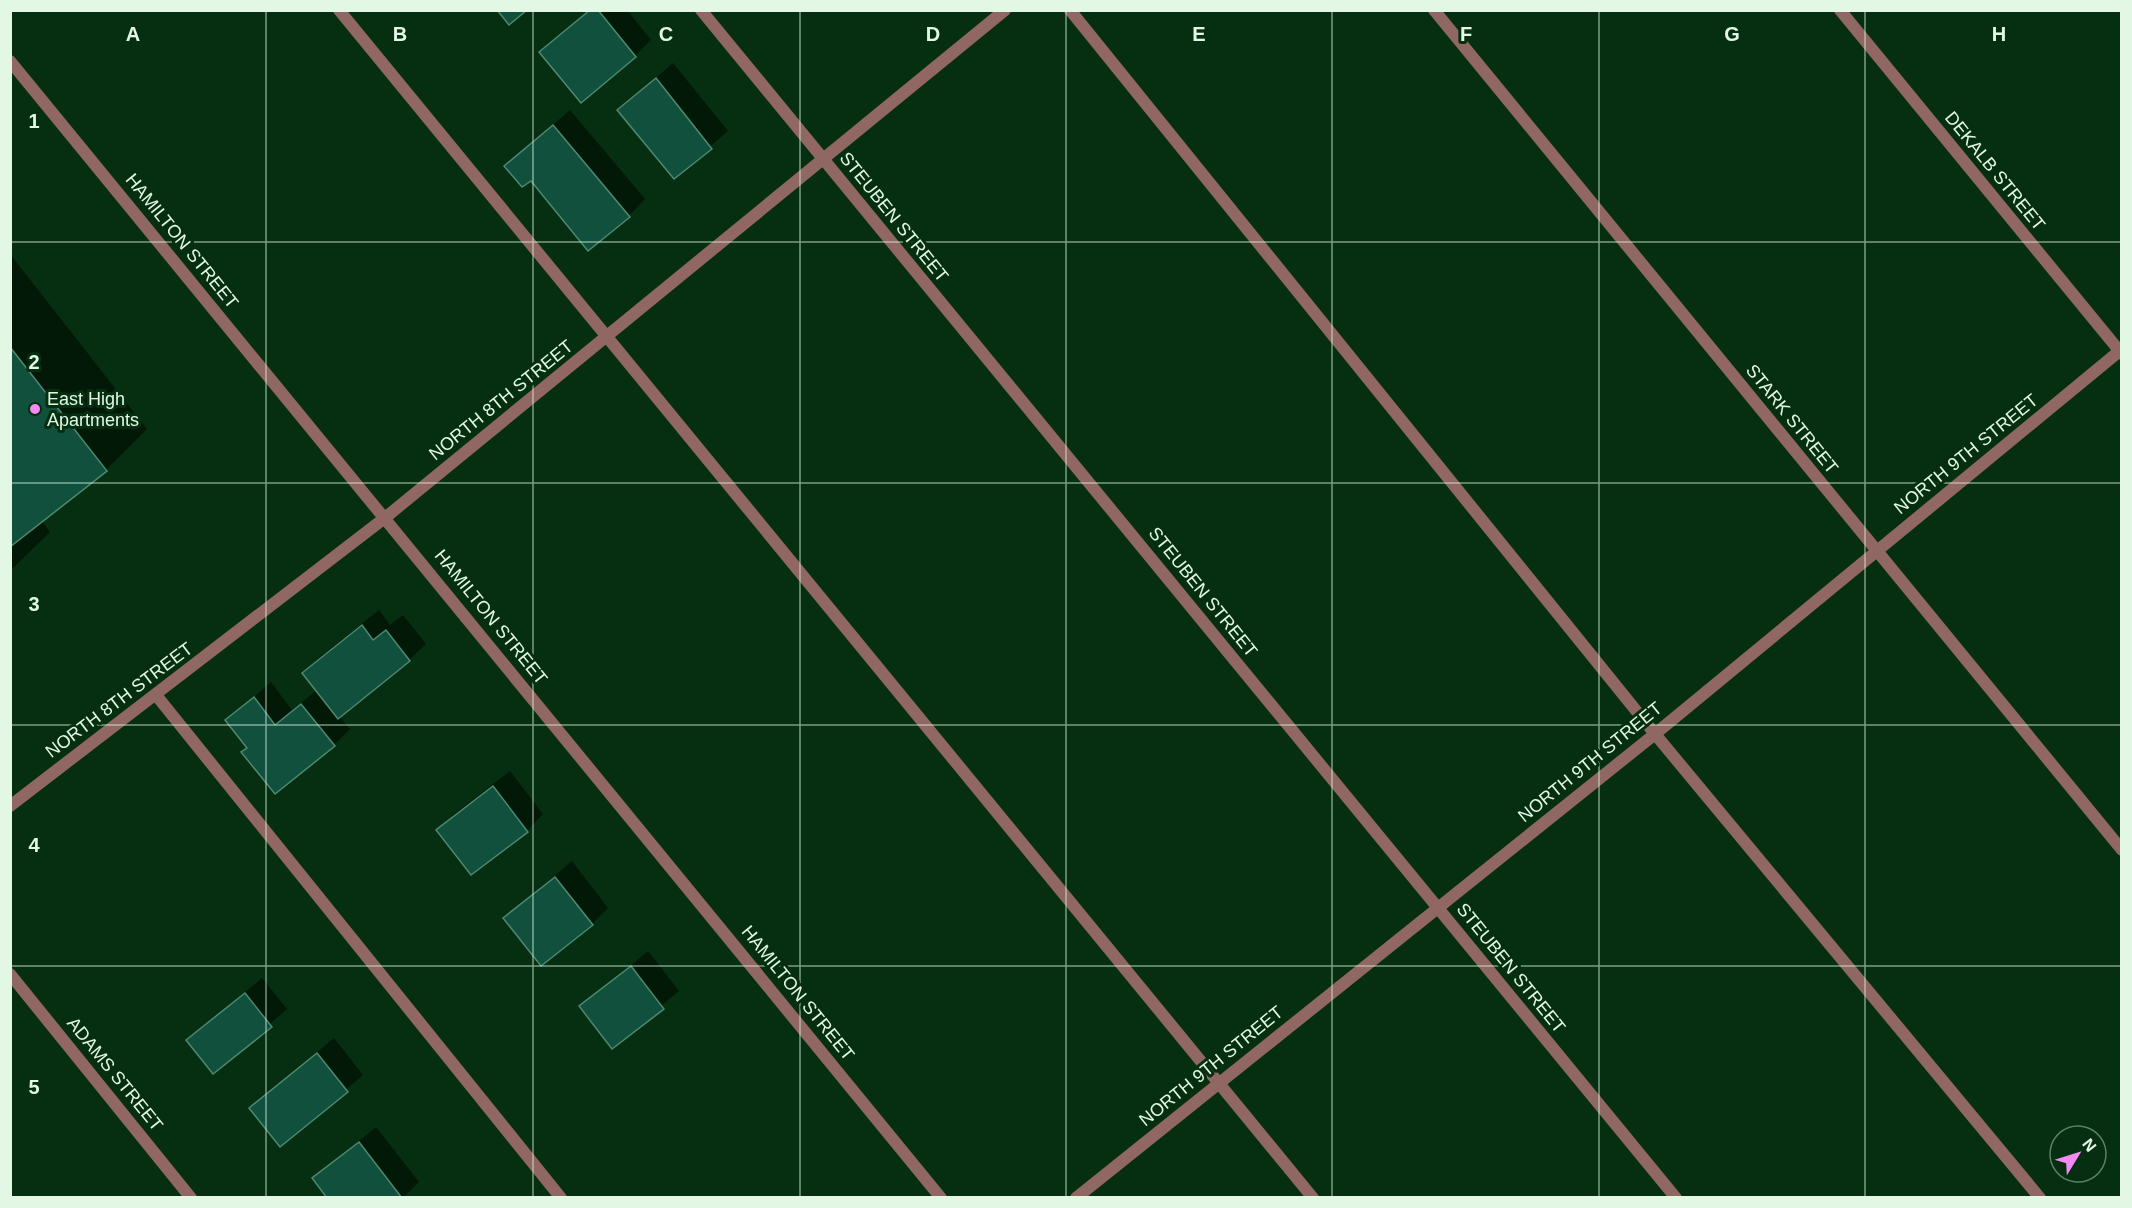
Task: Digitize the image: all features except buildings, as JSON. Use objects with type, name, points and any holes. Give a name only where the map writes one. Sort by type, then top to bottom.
[{"type":"street","points":[[339,10],[605,338],[1313,1197]]},
{"type":"street","name":"STEUBEN STREET","points":[[701,10],[1676,1197]]},
{"type":"street","name":"NORTH 8TH STREET","points":[[10,806],[386,517],[1005,10]]},
{"type":"street","points":[[1070,10],[1655,735],[2040,1197]]},
{"type":"street","name":"STARK STREET","points":[[1434,10],[2121,850]]},
{"type":"street","name":"DEKALB STREET","points":[[1840,10],[2121,351]]},
{"type":"street","name":"HAMILTON STREET","points":[[10,61],[941,1197]]},
{"type":"street","name":"NORTH 9TH STREET","points":[[1076,1197],[1655,735],[2121,351]]},
{"type":"street","points":[[156,695],[561,1197]]},
{"type":"street","name":"ADAMS STREET","points":[[10,974],[191,1197]]},
{"type":"place","name":"East High Apartments","points":[[35,409]]}]
